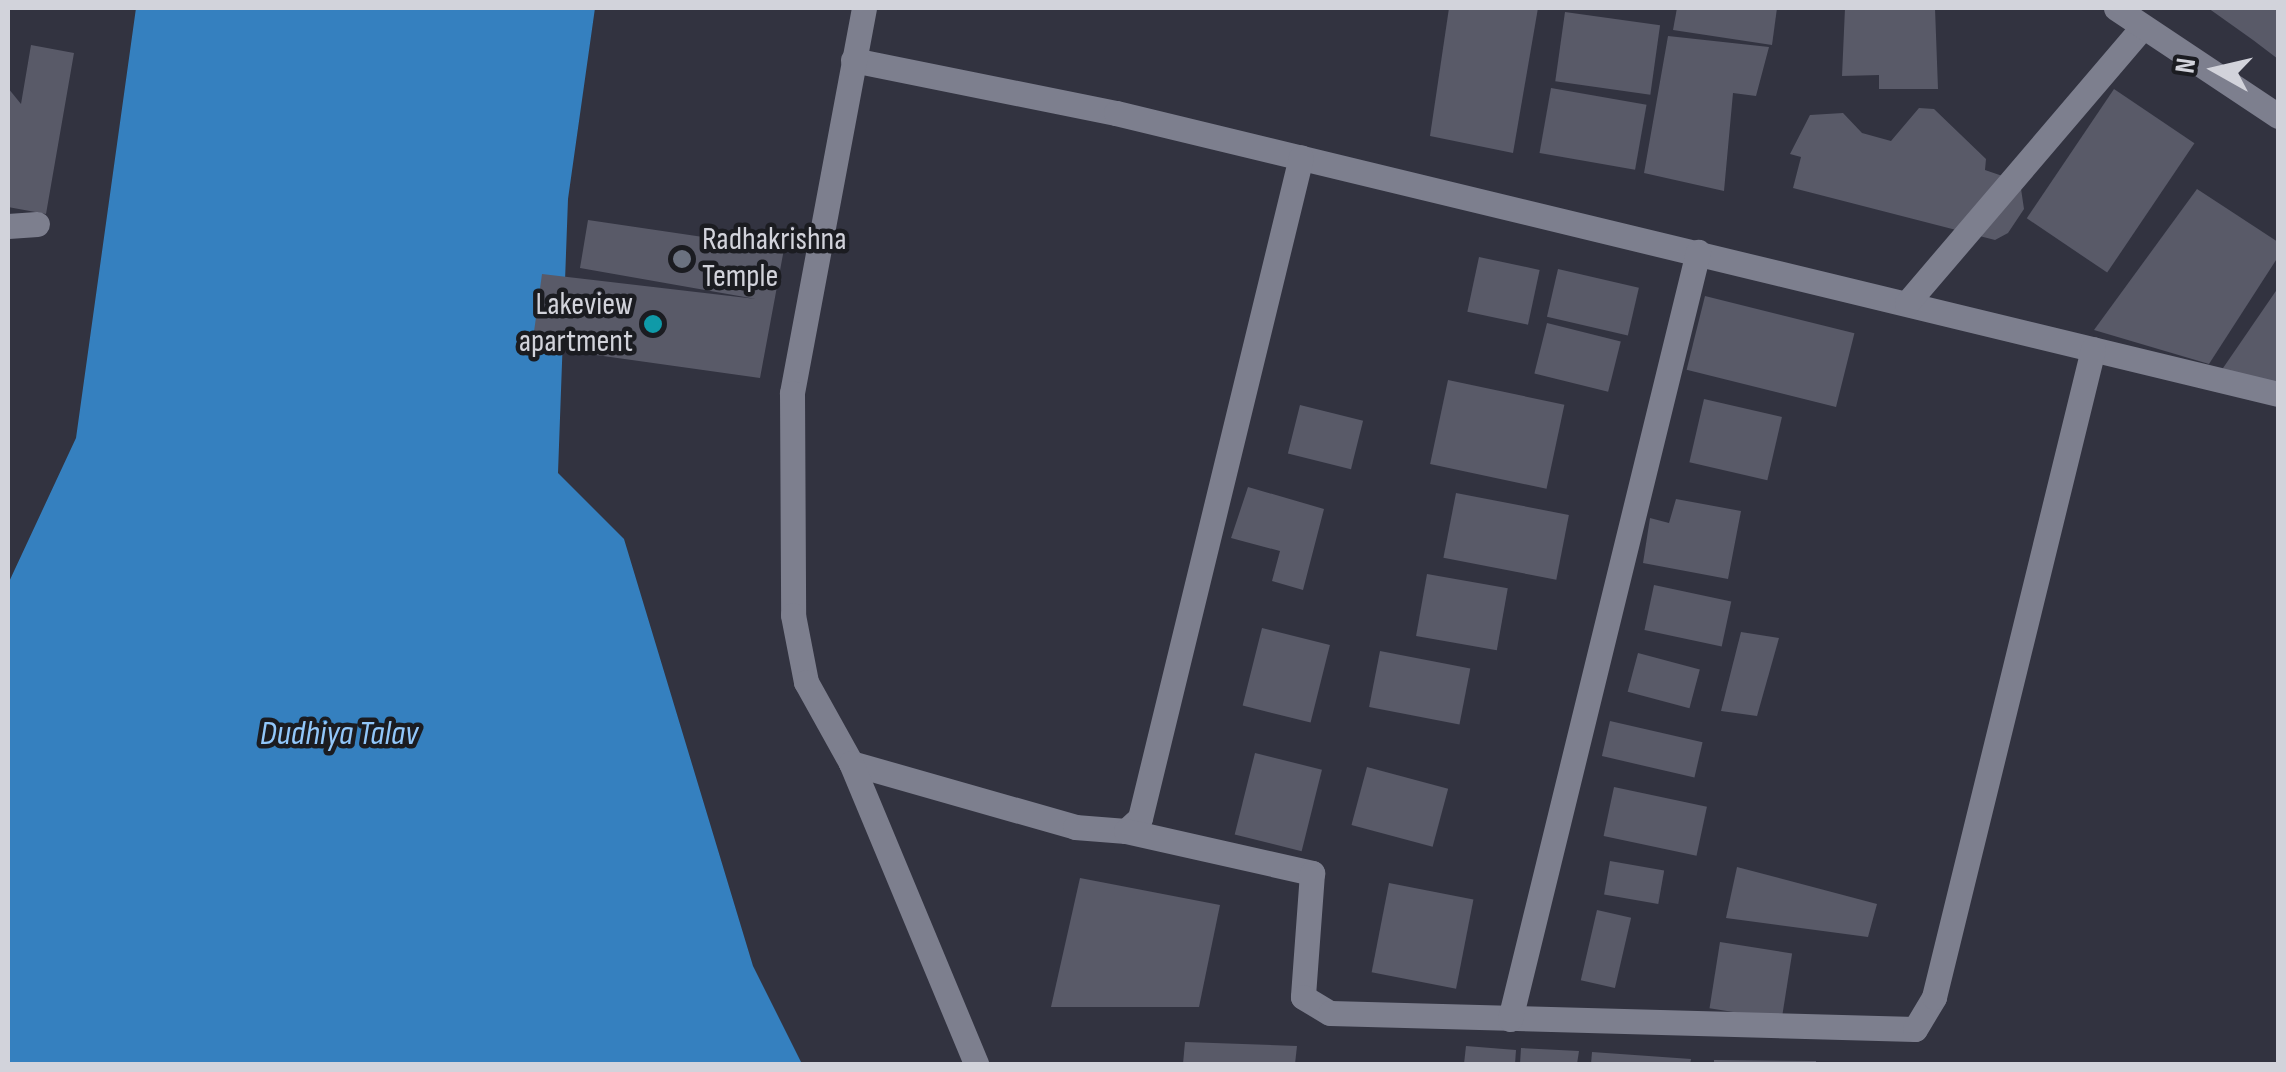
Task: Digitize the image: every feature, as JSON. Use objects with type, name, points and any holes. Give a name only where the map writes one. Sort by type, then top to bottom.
[{"type":"street","points":[[864,8],[792,393],[787,536],[806,682],[851,763],[976,1064]]},
{"type":"street","points":[[2116,8],[2278,116]]},
{"type":"street","points":[[1908,303],[2143,27]]},
{"type":"street","points":[[853,60],[1301,157],[2278,394]]},
{"type":"street","points":[[1126,831],[1152,789],[1301,157]]},
{"type":"street","points":[[8,226],[36,224]]},
{"type":"street","points":[[1510,1019],[1698,252]]},
{"type":"street","points":[[851,763],[1075,827],[1126,831],[1312,873],[1301,984],[1310,1006],[1510,1019],[1892,1032],[1928,1018],[2094,348]]},
{"type":"water","name":"Dudhiya Talav","points":[[136,8],[595,8],[568,199],[558,473],[624,539],[753,966],[802,1064],[8,1064],[8,584],[76,438]]},
{"type":"building","points":[[1449,8],[1538,8],[1513,153],[1430,136]]},
{"type":"building","points":[[1677,8],[1777,8],[1772,45],[1673,30]]},
{"type":"building","points":[[1845,8],[1935,8],[1938,89],[1879,89],[1879,75],[1842,76]]},
{"type":"building","points":[[2208,8],[2278,8],[2278,59],[2253,40]]},
{"type":"building","points":[[1565,12],[1660,25],[1650,95],[1555,81]]},
{"type":"building","points":[[1668,36],[1769,47],[1756,96],[1733,93],[1724,191],[1644,173]]},
{"type":"building","points":[[31,45],[74,53],[46,214],[8,207],[8,88],[21,104]]},
{"type":"building","points":[[1551,88],[1647,105],[1635,170],[1540,153]]},
{"type":"building","points":[[2114,89],[2194,143],[2107,273],[2027,218]]},
{"type":"building","points":[[1919,108],[1934,109],[1986,159],[1985,170],[2020,182],[2024,209],[2008,233],[1995,240],[1793,188],[1801,157],[1790,154],[1810,115],[1843,113],[1862,133],[1891,141]]},
{"type":"building","points":[[2197,189],[2278,242],[2278,257],[2209,364],[2094,330]]},
{"type":"building","name":"Lakeview apartment","points":[[588,220],[784,249],[760,378],[532,346],[542,274],[756,299],[580,268]]},
{"type":"building","points":[[1479,257],[1540,270],[1528,325],[1467,312]]},
{"type":"building","points":[[1558,269],[1639,288],[1628,335],[1547,317]]},
{"type":"building","points":[[2278,288],[2278,383],[2221,371]]},
{"type":"building","points":[[1705,296],[1854,333],[1836,407],[1687,370]]},
{"type":"building","points":[[1547,323],[1621,341],[1608,392],[1534,373]]},
{"type":"building","points":[[1448,380],[1564,405],[1547,489],[1430,464]]},
{"type":"building","points":[[1704,399],[1782,417],[1767,480],[1689,462]]},
{"type":"building","points":[[1300,405],[1363,421],[1351,469],[1288,454]]},
{"type":"building","points":[[1248,487],[1324,509],[1303,590],[1272,581],[1280,551],[1231,538]]},
{"type":"building","points":[[1456,493],[1569,515],[1556,580],[1443,558]]},
{"type":"building","points":[[1676,499],[1741,511],[1728,579],[1643,563],[1650,518],[1669,523]]},
{"type":"building","points":[[1427,574],[1508,588],[1497,650],[1416,636]]},
{"type":"building","points":[[1654,585],[1731,601],[1722,646],[1644,630]]},
{"type":"building","points":[[1262,628],[1330,645],[1311,723],[1243,706]]},
{"type":"building","points":[[1741,632],[1779,638],[1757,716],[1721,711]]},
{"type":"building","points":[[1380,651],[1470,669],[1459,725],[1369,707]]},
{"type":"building","points":[[1638,653],[1700,670],[1689,708],[1628,692]]},
{"type":"building","points":[[1610,721],[1703,742],[1694,777],[1602,756]]},
{"type":"building","points":[[1255,753],[1322,770],[1302,851],[1235,835]]},
{"type":"building","points":[[1367,767],[1448,789],[1433,847],[1351,825]]},
{"type":"building","points":[[1614,787],[1707,807],[1697,856],[1604,836]]},
{"type":"building","points":[[1610,861],[1664,871],[1658,904],[1604,894]]},
{"type":"building","points":[[1737,867],[1877,904],[1868,937],[1726,918]]},
{"type":"building","points":[[1080,878],[1220,905],[1199,1007],[1051,1007]]},
{"type":"building","points":[[1389,883],[1473,899],[1456,989],[1372,972]]},
{"type":"building","points":[[1597,910],[1631,918],[1615,988],[1581,980]]},
{"type":"building","points":[[1720,942],[1792,953],[1782,1020],[1710,1008]]},
{"type":"building","points":[[1185,1042],[1297,1046],[1295,1064],[1183,1064]]},
{"type":"building","points":[[1466,1046],[1516,1050],[1515,1064],[1464,1064]]},
{"type":"building","points":[[1521,1048],[1579,1051],[1577,1064],[1520,1064]]},
{"type":"building","points":[[1592,1052],[1691,1059],[1690,1064],[1591,1064]]},
{"type":"building","points":[[1714,1060],[1816,1061],[1816,1064],[1714,1064]]},
{"type":"place","name":"Radhakrishna Temple","points":[[682,259]]},
{"type":"place","name":"Lakeview apartment","points":[[653,324]]}]
